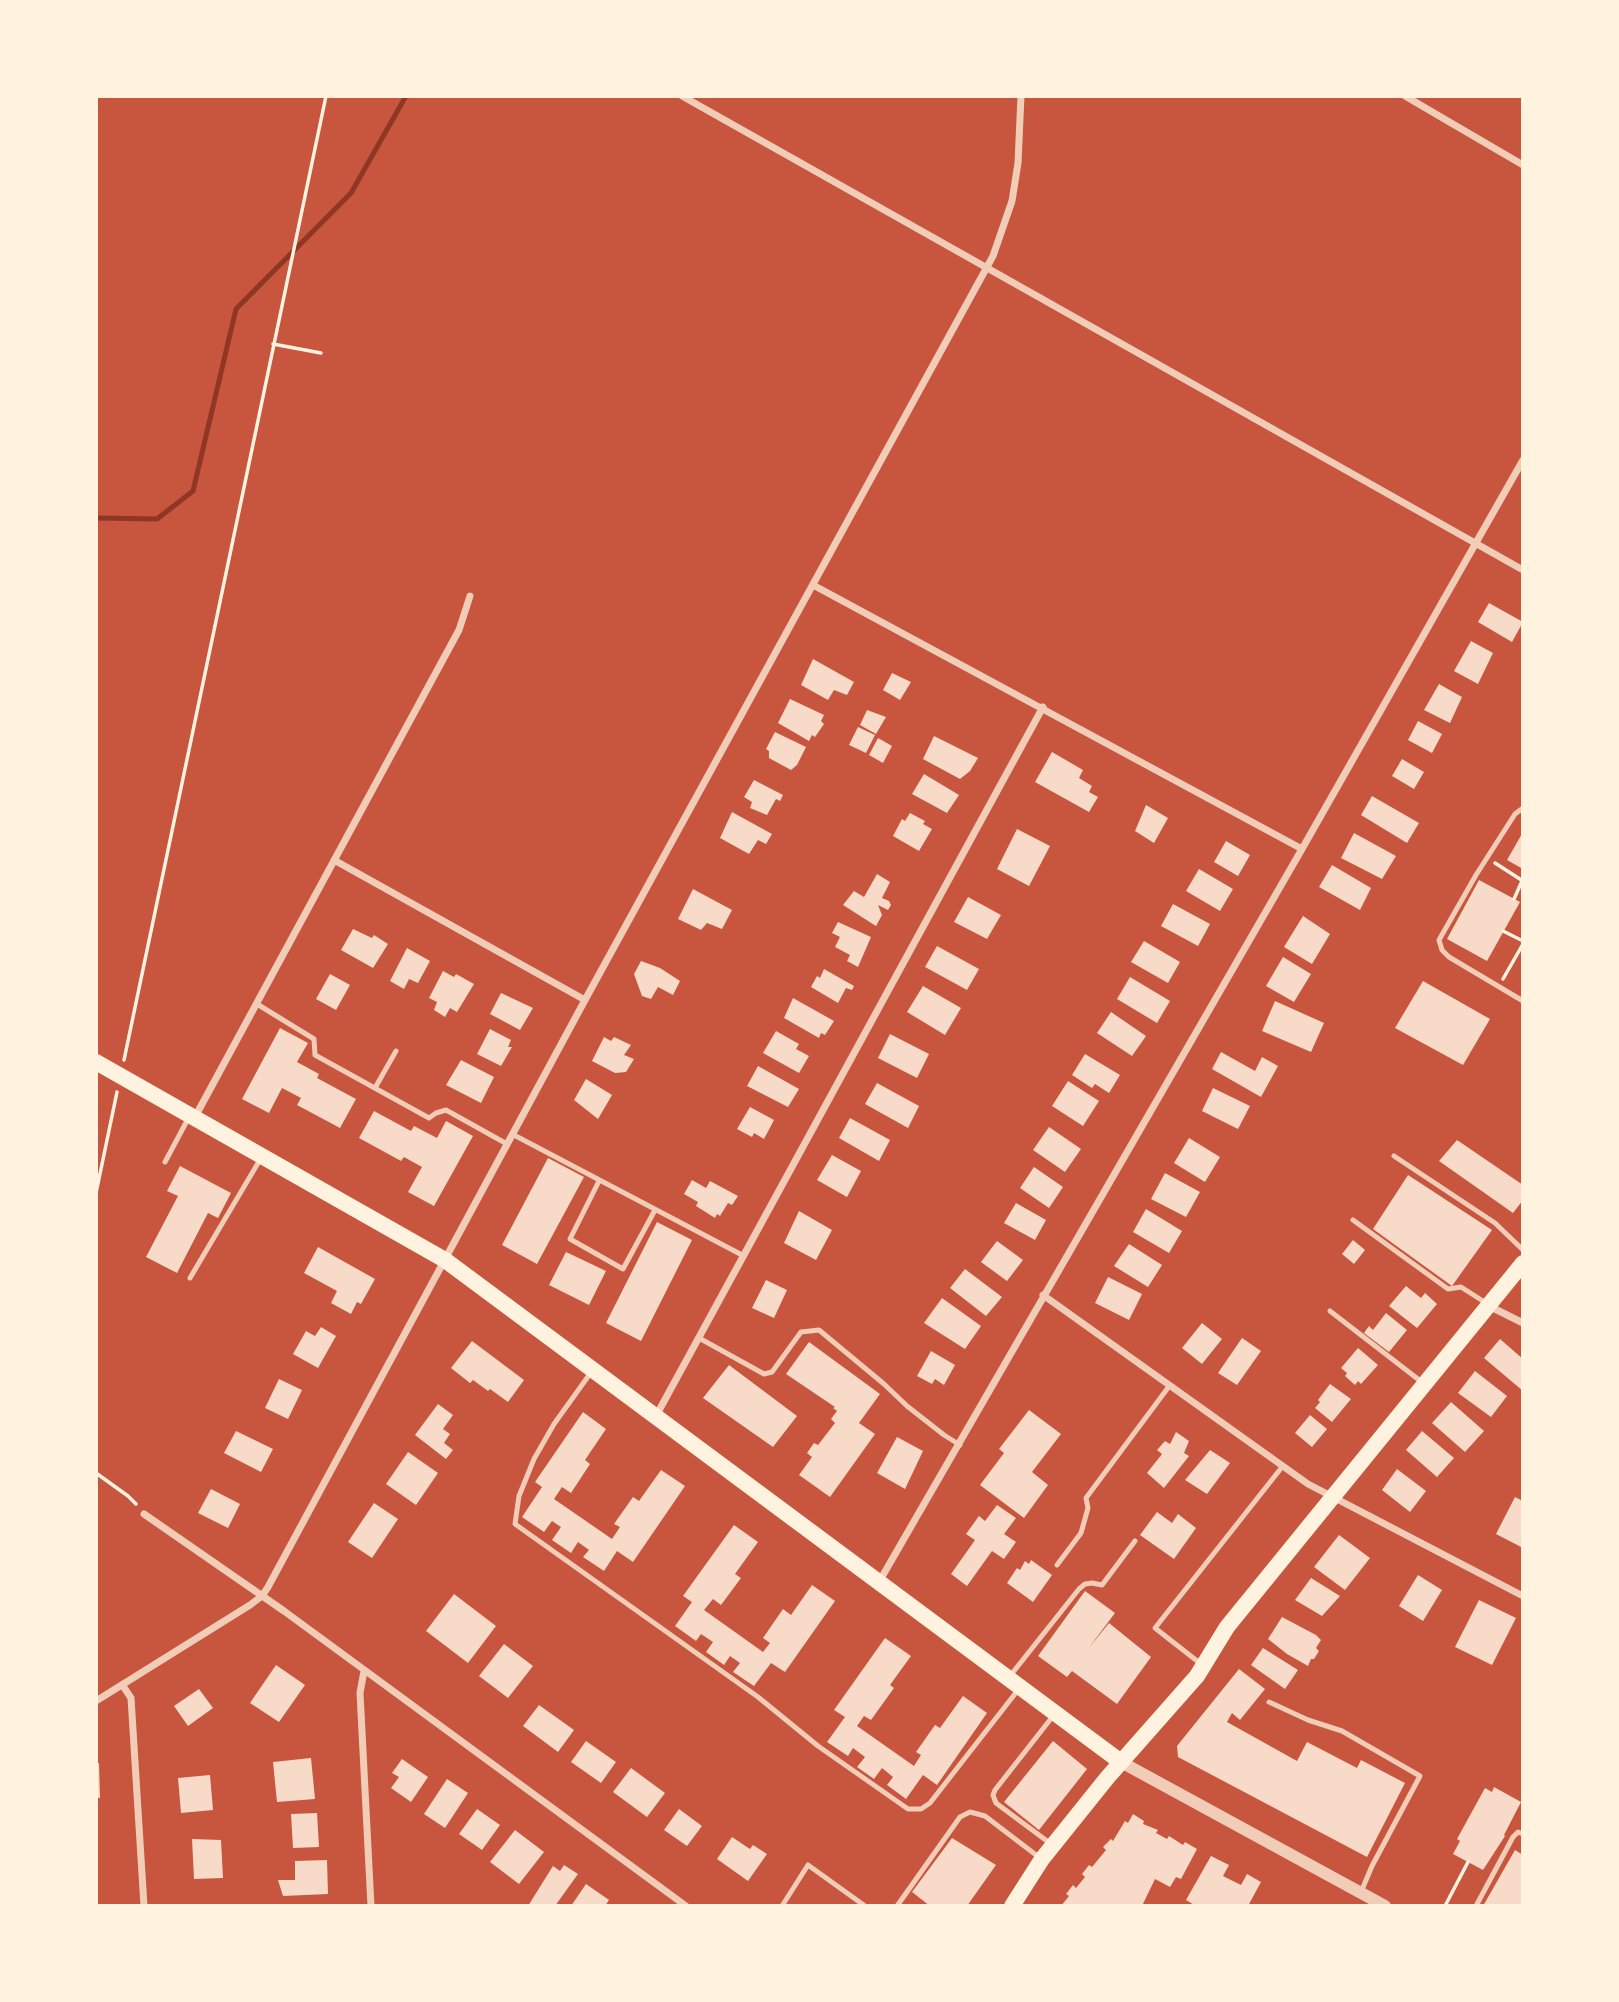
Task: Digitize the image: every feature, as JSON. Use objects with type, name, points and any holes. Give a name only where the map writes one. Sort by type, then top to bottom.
[{"type":"main road","points":[[96,1062],[445,1260],[1121,1762]]},
{"type":"main road","points":[[1012,1906],[1042,1860],[1121,1762],[1182,1694],[1227,1627],[1523,1263]]},
{"type":"street","points":[[682,96],[1523,570]]},
{"type":"street","points":[[96,1701],[262,1596],[986,269],[1000,239],[1012,201],[1018,163],[1021,96]]},
{"type":"street","points":[[1405,96],[1523,165]]},
{"type":"street","points":[[878,1583],[960,1445],[1043,1295],[1302,849],[1523,460]]},
{"type":"street","points":[[813,585],[1302,849]]},
{"type":"street","points":[[193,1116],[257,1004],[459,630],[470,596]]},
{"type":"street","points":[[656,1416],[1043,707]]},
{"type":"street","points":[[334,860],[585,1000]]},
{"type":"street","points":[[1043,1295],[1282,1467],[1331,1497],[1523,1596]]},
{"type":"street","points":[[1488,1305],[1523,1323]]},
{"type":"street","points":[[144,1514],[262,1596],[687,1906]]},
{"type":"street","points":[[364,1671],[360,1693],[371,1906]]},
{"type":"street","points":[[122,1686],[131,1698],[144,1906]]},
{"type":"street","points":[[1121,1762],[1385,1906]]},
{"type":"lane","points":[[1523,808],[1515,814],[1439,940],[1442,950],[1449,957],[1523,1001]]},
{"type":"lane","points":[[257,1004],[314,1039],[315,1055],[429,1118],[446,1110],[507,1144]]},
{"type":"lane","points":[[375,1088],[396,1051]]},
{"type":"lane","points":[[165,1162],[193,1116]]},
{"type":"lane","points":[[512,1134],[744,1256]]},
{"type":"lane","points":[[190,1278],[263,1155]]},
{"type":"lane","points":[[1394,1156],[1495,1223],[1523,1250]]},
{"type":"lane","points":[[599,1181],[570,1239],[623,1269],[655,1210]]},
{"type":"lane","points":[[1353,1220],[1448,1289],[1461,1287],[1488,1305]]},
{"type":"lane","points":[[1330,1311],[1425,1385]]},
{"type":"lane","points":[[699,1338],[764,1374],[772,1372],[801,1332],[819,1331],[907,1406],[960,1445]]},
{"type":"lane","points":[[593,1370],[554,1424],[534,1459],[519,1496],[515,1524],[758,1697],[818,1746],[908,1809],[921,1809],[930,1803],[1079,1589],[1092,1583],[1102,1585],[1135,1541]]},
{"type":"lane","points":[[1057,1565],[1081,1533],[1087,1508],[1086,1499],[1170,1385]]},
{"type":"lane","points":[[1203,1665],[1155,1628],[1282,1467]]},
{"type":"lane","points":[[1269,1702],[1308,1720],[1342,1731],[1420,1776],[1361,1892]]},
{"type":"lane","points":[[1054,1846],[996,1802],[993,1795],[1022,1753],[1055,1713]]},
{"type":"lane","points":[[897,1906],[960,1817],[970,1812],[985,1816],[1042,1860]]},
{"type":"lane","points":[[1476,1906],[1513,1838],[1518,1832],[1523,1834]]},
{"type":"lane","points":[[782,1906],[808,1865],[865,1906]]},
{"type":"path","points":[[123,1063],[326,96]]},
{"type":"path","points":[[273,344],[321,353]]},
{"type":"path","points":[[1487,858],[1522,881],[1514,899]]},
{"type":"path","points":[[1499,986],[1523,942],[1503,931]]},
{"type":"path","points":[[96,1193],[116,1098]]},
{"type":"path","points":[[96,1473],[128,1496],[144,1514]]},
{"type":"path","points":[[1445,1906],[1468,1862]]},
{"type":"building","points":[[1489,603],[1523,622],[1512,642],[1478,622]]},
{"type":"building","points":[[1471,641],[1493,653],[1478,684],[1454,671]]},
{"type":"building","points":[[813,659],[854,682],[847,695],[834,690],[828,700],[801,685]]},
{"type":"building","points":[[892,673],[911,682],[900,700],[883,690]]},
{"type":"building","points":[[1439,684],[1462,697],[1450,723],[1424,710]]},
{"type":"building","points":[[790,699],[824,715],[821,721],[824,724],[809,741],[778,723]]},
{"type":"building","points":[[867,710],[886,717],[876,734],[860,725]]},
{"type":"building","points":[[1418,721],[1442,734],[1432,753],[1408,740]]},
{"type":"building","points":[[858,727],[875,735],[866,753],[849,745]]},
{"type":"building","points":[[775,732],[806,747],[797,765],[791,770],[769,758],[769,751],[766,749]]},
{"type":"building","points":[[934,736],[978,758],[970,771],[960,779],[923,759]]},
{"type":"building","points":[[878,738],[892,746],[883,763],[869,755]]},
{"type":"building","points":[[1052,752],[1083,770],[1079,778],[1092,786],[1089,792],[1098,797],[1089,812],[1035,782]]},
{"type":"building","points":[[1402,759],[1424,772],[1414,789],[1392,776]]},
{"type":"building","points":[[924,774],[959,795],[947,813],[912,794]]},
{"type":"building","points":[[754,780],[783,795],[780,801],[776,799],[767,815],[750,808],[752,802],[744,797]]},
{"type":"building","points":[[1372,796],[1419,823],[1407,843],[1361,815]]},
{"type":"building","points":[[1146,805],[1168,818],[1154,843],[1135,831]]},
{"type":"building","points":[[732,812],[772,834],[766,844],[758,840],[749,854],[720,838]]},
{"type":"building","points":[[910,813],[925,821],[923,824],[932,829],[919,851],[893,836],[902,819],[905,821]]},
{"type":"building","points":[[1017,829],[1050,846],[1029,886],[997,869]]},
{"type":"building","points":[[1523,832],[1523,869],[1507,860]]},
{"type":"building","points":[[1354,833],[1396,856],[1382,879],[1341,858]]},
{"type":"building","points":[[1226,841],[1250,855],[1238,876],[1214,862]]},
{"type":"building","points":[[1332,865],[1371,888],[1360,910],[1319,887]]},
{"type":"building","points":[[1199,869],[1233,889],[1220,911],[1186,891]]},
{"type":"building","points":[[877,874],[890,882],[882,898],[891,905],[888,910],[878,905],[882,915],[876,926],[843,905],[854,891],[864,897]]},
{"type":"building","points":[[1479,880],[1520,902],[1487,961],[1447,939]]},
{"type":"building","points":[[693,889],[732,910],[722,929],[707,923],[701,930],[678,919]]},
{"type":"building","points":[[968,897],[1001,915],[987,939],[954,922]]},
{"type":"building","points":[[1173,904],[1210,924],[1198,946],[1161,926]]},
{"type":"building","points":[[1303,916],[1330,934],[1312,964],[1284,947]]},
{"type":"building","points":[[838,922],[871,937],[858,967],[847,961],[850,955],[835,947],[840,937],[832,933]]},
{"type":"building","points":[[353,929],[372,938],[374,935],[388,944],[373,968],[341,950]]},
{"type":"building","points":[[1144,941],[1180,962],[1168,983],[1131,962]]},
{"type":"building","points":[[937,946],[979,969],[967,990],[925,967]]},
{"type":"building","points":[[407,948],[430,961],[418,983],[409,979],[404,989],[390,981]]},
{"type":"building","points":[[1283,957],[1311,974],[1294,1002],[1266,986]]},
{"type":"building","points":[[641,961],[660,968],[680,981],[673,995],[658,987],[651,999],[642,996],[634,974]]},
{"type":"building","points":[[824,969],[854,986],[852,990],[846,988],[838,1003],[811,987]]},
{"type":"building","points":[[443,971],[454,977],[456,974],[474,984],[457,1012],[450,1008],[445,1017],[434,1010],[437,1002],[429,998]]},
{"type":"building","points":[[330,974],[350,985],[336,1010],[316,999]]},
{"type":"building","points":[[1130,977],[1170,1001],[1157,1023],[1117,999]]},
{"type":"building","points":[[1423,981],[1490,1019],[1463,1065],[1395,1028]]},
{"type":"building","points":[[923,986],[961,1008],[945,1035],[907,1012]]},
{"type":"building","points":[[501,993],[533,1008],[520,1030],[490,1014]]},
{"type":"building","points":[[793,998],[834,1021],[825,1035],[821,1033],[819,1038],[784,1018]]},
{"type":"building","points":[[1275,1001],[1324,1023],[1311,1052],[1262,1031]]},
{"type":"building","points":[[1111,1012],[1146,1036],[1132,1056],[1097,1033]]},
{"type":"building","points":[[280,1028],[308,1043],[297,1062],[319,1074],[317,1078],[356,1099],[340,1128],[297,1105],[301,1098],[282,1088],[269,1113],[242,1099]]},
{"type":"building","points":[[490,1029],[511,1040],[508,1047],[512,1047],[501,1066],[477,1054]]},
{"type":"building","points":[[776,1031],[799,1044],[796,1049],[809,1056],[799,1073],[763,1053]]},
{"type":"building","points":[[890,1034],[929,1054],[917,1078],[878,1058]]},
{"type":"building","points":[[604,1037],[611,1041],[614,1037],[631,1045],[624,1055],[634,1059],[626,1072],[615,1073],[592,1061]]},
{"type":"building","points":[[1221,1052],[1255,1071],[1262,1057],[1278,1066],[1261,1097],[1212,1069]]},
{"type":"building","points":[[1085,1054],[1120,1075],[1109,1093],[1095,1084],[1092,1088],[1072,1075]]},
{"type":"building","points":[[461,1060],[494,1077],[481,1103],[446,1085]]},
{"type":"building","points":[[758,1066],[799,1089],[788,1107],[747,1086]]},
{"type":"building","points":[[586,1079],[612,1095],[598,1119],[574,1100]]},
{"type":"building","points":[[1068,1081],[1099,1101],[1083,1126],[1052,1106]]},
{"type":"building","points":[[877,1083],[919,1106],[908,1128],[865,1104]]},
{"type":"building","points":[[1213,1088],[1250,1106],[1238,1129],[1202,1111]]},
{"type":"building","points":[[750,1107],[774,1120],[764,1139],[754,1133],[752,1137],[737,1129]]},
{"type":"building","points":[[374,1111],[411,1131],[414,1126],[437,1138],[446,1121],[473,1136],[434,1206],[408,1192],[422,1167],[404,1157],[401,1161],[359,1138]]},
{"type":"building","points":[[850,1118],[890,1140],[879,1161],[839,1138]]},
{"type":"building","points":[[1049,1127],[1081,1149],[1065,1172],[1033,1150]]},
{"type":"building","points":[[1189,1138],[1220,1157],[1205,1182],[1174,1163]]},
{"type":"building","points":[[1457,1140],[1523,1185],[1523,1200],[1513,1213],[1439,1161]]},
{"type":"building","points":[[832,1155],[861,1171],[847,1197],[817,1180]]},
{"type":"building","points":[[548,1158],[584,1177],[537,1264],[502,1245]]},
{"type":"building","points":[[180,1166],[231,1193],[218,1218],[208,1213],[177,1273],[146,1257],[178,1196],[167,1191]]},
{"type":"building","points":[[1034,1167],[1063,1187],[1049,1208],[1020,1188]]},
{"type":"building","points":[[1165,1173],[1200,1192],[1186,1217],[1151,1199]]},
{"type":"building","points":[[1408,1175],[1492,1230],[1452,1286],[1373,1229]]},
{"type":"building","points":[[692,1180],[706,1188],[710,1181],[738,1196],[732,1205],[728,1203],[720,1216],[717,1214],[715,1218],[696,1206],[698,1202],[684,1194]]},
{"type":"building","points":[[1016,1203],[1046,1220],[1035,1240],[1004,1223]]},
{"type":"building","points":[[1146,1209],[1182,1231],[1169,1253],[1133,1232]]},
{"type":"building","points":[[799,1211],[832,1230],[816,1260],[784,1243]]},
{"type":"building","points":[[657,1222],[692,1240],[641,1341],[606,1323]]},
{"type":"building","points":[[1353,1240],[1365,1250],[1354,1264],[1342,1254]]},
{"type":"building","points":[[997,1241],[1023,1260],[1007,1281],[981,1262]]},
{"type":"building","points":[[1129,1244],[1162,1265],[1148,1287],[1114,1266]]},
{"type":"building","points":[[318,1247],[375,1279],[361,1304],[357,1302],[351,1314],[331,1303],[337,1291],[304,1273]]},
{"type":"building","points":[[566,1252],[606,1271],[589,1305],[549,1285]]},
{"type":"building","points":[[965,1269],[1002,1297],[986,1316],[950,1288]]},
{"type":"building","points":[[1108,1277],[1142,1294],[1129,1320],[1095,1303]]},
{"type":"building","points":[[766,1280],[787,1290],[774,1318],[752,1308]]},
{"type":"building","points":[[1406,1286],[1421,1298],[1425,1293],[1437,1304],[1417,1328],[1389,1306]]},
{"type":"building","points":[[942,1298],[981,1326],[965,1349],[924,1323]]},
{"type":"building","points":[[1386,1313],[1407,1330],[1389,1352],[1364,1333],[1369,1326],[1373,1330]]},
{"type":"building","points":[[1202,1323],[1222,1339],[1202,1364],[1182,1348]]},
{"type":"building","points":[[321,1327],[336,1336],[318,1368],[293,1354],[306,1331],[315,1336]]},
{"type":"building","points":[[1242,1338],[1261,1351],[1237,1385],[1218,1373]]},
{"type":"building","points":[[1500,1339],[1523,1359],[1523,1391],[1484,1358]]},
{"type":"building","points":[[472,1341],[524,1380],[508,1402],[473,1380],[470,1383],[451,1368]]},
{"type":"building","points":[[809,1342],[880,1394],[859,1423],[875,1434],[830,1497],[799,1475],[812,1457],[807,1453],[814,1443],[818,1445],[835,1423],[831,1419],[837,1411],[786,1374]]},
{"type":"building","points":[[1358,1348],[1378,1365],[1361,1384],[1358,1381],[1355,1385],[1341,1368]]},
{"type":"building","points":[[931,1351],[955,1365],[944,1385],[935,1379],[932,1384],[917,1376]]},
{"type":"building","points":[[729,1365],[797,1416],[773,1447],[703,1398]]},
{"type":"building","points":[[1475,1371],[1507,1396],[1491,1417],[1458,1393]]},
{"type":"building","points":[[279,1379],[302,1390],[288,1419],[265,1408]]},
{"type":"building","points":[[1330,1384],[1351,1399],[1332,1422],[1315,1408]]},
{"type":"building","points":[[1451,1402],[1484,1431],[1465,1452],[1432,1423]]},
{"type":"building","points":[[438,1404],[453,1415],[443,1429],[450,1434],[444,1443],[453,1450],[446,1459],[415,1435]]},
{"type":"building","points":[[1029,1410],[1061,1434],[1032,1472],[1048,1485],[1024,1518],[980,1485],[1004,1453],[999,1449]]},
{"type":"building","points":[[583,1412],[606,1429],[585,1460],[590,1464],[571,1493],[562,1487],[554,1499],[612,1539],[620,1527],[614,1524],[633,1497],[639,1501],[661,1470],[685,1486],[633,1562],[617,1551],[604,1571],[583,1557],[589,1550],[578,1542],[571,1553],[552,1540],[561,1527],[552,1521],[544,1532],[522,1517],[542,1487],[535,1482]]},
{"type":"building","points":[[1310,1415],[1327,1429],[1312,1447],[1295,1433]]},
{"type":"building","points":[[236,1431],[273,1449],[261,1472],[224,1453]]},
{"type":"building","points":[[1422,1431],[1454,1458],[1437,1477],[1406,1450]]},
{"type":"building","points":[[1176,1432],[1189,1441],[1184,1453],[1189,1456],[1164,1488],[1147,1473],[1162,1454],[1157,1450],[1165,1441],[1170,1444]]},
{"type":"building","points":[[897,1437],[923,1451],[905,1489],[877,1473]]},
{"type":"building","points":[[1210,1450],[1230,1463],[1207,1494],[1185,1480]]},
{"type":"building","points":[[408,1452],[438,1473],[416,1505],[386,1484]]},
{"type":"building","points":[[1397,1469],[1426,1491],[1410,1512],[1382,1490]]},
{"type":"building","points":[[211,1489],[240,1504],[228,1528],[198,1513]]},
{"type":"building","points":[[1515,1497],[1523,1501],[1523,1548],[1496,1534]]},
{"type":"building","points":[[374,1503],[398,1519],[372,1558],[348,1542]]},
{"type":"building","points":[[997,1505],[1016,1518],[1004,1534],[1016,1542],[1004,1559],[992,1551],[967,1586],[951,1574],[975,1540],[966,1534],[979,1516],[985,1521]]},
{"type":"building","points":[[1157,1512],[1172,1523],[1178,1514],[1196,1528],[1174,1559],[1140,1535]]},
{"type":"building","points":[[734,1525],[758,1542],[735,1574],[741,1578],[721,1605],[713,1599],[704,1610],[763,1652],[770,1643],[763,1638],[783,1609],[791,1615],[812,1585],[835,1601],[785,1672],[771,1663],[754,1686],[733,1672],[740,1663],[730,1656],[724,1665],[706,1652],[713,1642],[701,1634],[696,1641],[675,1626],[692,1602],[683,1596]]},
{"type":"building","points":[[1339,1535],[1370,1558],[1345,1590],[1314,1567]]},
{"type":"building","points":[[1031,1560],[1052,1575],[1033,1602],[1007,1583],[1017,1568],[1020,1570],[1025,1561],[1029,1564]]},
{"type":"building","points":[[1418,1575],[1442,1590],[1423,1621],[1399,1606]]},
{"type":"building","points":[[1311,1578],[1340,1596],[1322,1616],[1295,1600]]},
{"type":"building","points":[[1085,1591],[1115,1613],[1088,1649],[1109,1623],[1151,1657],[1117,1704],[1072,1671],[1067,1677],[1038,1656]]},
{"type":"building","points":[[454,1594],[496,1626],[468,1663],[426,1631]]},
{"type":"building","points":[[1479,1600],[1516,1618],[1492,1665],[1455,1647]]},
{"type":"building","points":[[1282,1617],[1321,1640],[1316,1648],[1319,1651],[1308,1666],[1268,1639]]},
{"type":"building","points":[[885,1638],[911,1656],[890,1685],[894,1688],[871,1720],[864,1716],[857,1726],[914,1766],[921,1755],[916,1752],[935,1725],[940,1728],[963,1696],[987,1713],[937,1785],[923,1775],[906,1799],[887,1785],[893,1777],[882,1768],[874,1779],[857,1767],[865,1757],[853,1748],[848,1756],[827,1742],[845,1717],[834,1710]]},
{"type":"building","points":[[504,1644],[533,1666],[508,1698],[479,1676]]},
{"type":"building","points":[[1263,1648],[1298,1670],[1285,1689],[1251,1665]]},
{"type":"building","points":[[276,1665],[305,1685],[279,1722],[250,1703]]},
{"type":"building","points":[[1239,1669],[1265,1689],[1240,1720],[1232,1713],[1227,1722],[1297,1761],[1307,1742],[1357,1768],[1361,1760],[1405,1783],[1367,1857],[1178,1757],[1177,1746]]},
{"type":"building","points":[[199,1689],[213,1708],[188,1726],[174,1706]]},
{"type":"building","points":[[539,1705],[574,1730],[558,1752],[523,1726]]},
{"type":"building","points":[[586,1741],[616,1762],[601,1783],[571,1762]]},
{"type":"building","points":[[1053,1741],[1087,1769],[1039,1830],[1004,1802]]},
{"type":"building","points":[[311,1758],[315,1799],[277,1802],[273,1762]]},
{"type":"building","points":[[402,1759],[428,1777],[411,1802],[391,1788],[399,1777],[392,1773]]},
{"type":"building","points":[[96,1763],[99,1763],[100,1798],[96,1798]]},
{"type":"building","points":[[631,1768],[665,1793],[647,1817],[613,1792]]},
{"type":"building","points":[[210,1775],[213,1810],[181,1813],[178,1778]]},
{"type":"building","points":[[447,1779],[468,1793],[445,1828],[424,1814]]},
{"type":"building","points":[[1494,1787],[1521,1802],[1505,1836],[1483,1870],[1453,1854],[1460,1841],[1457,1839],[1485,1788],[1492,1792]]},
{"type":"building","points":[[477,1809],[500,1825],[482,1850],[459,1834]]},
{"type":"building","points":[[679,1809],[702,1826],[687,1846],[664,1830]]},
{"type":"building","points":[[317,1813],[319,1847],[293,1848],[291,1814]]},
{"type":"building","points":[[1133,1814],[1144,1821],[1143,1824],[1158,1830],[1156,1833],[1167,1839],[1169,1836],[1183,1845],[1185,1842],[1197,1849],[1181,1879],[1176,1877],[1170,1887],[1155,1879],[1142,1906],[1061,1906],[1073,1885],[1076,1888],[1085,1877],[1082,1874],[1089,1865],[1092,1867],[1106,1850],[1103,1847],[1111,1839],[1113,1841],[1125,1821],[1128,1823]]},
{"type":"building","points":[[515,1830],[544,1852],[519,1884],[490,1862]]},
{"type":"building","points":[[732,1837],[750,1849],[753,1845],[767,1854],[748,1881],[717,1859]]},
{"type":"building","points":[[952,1838],[996,1865],[967,1906],[930,1906],[912,1892]]},
{"type":"building","points":[[192,1839],[221,1840],[223,1878],[194,1879]]},
{"type":"building","points":[[1515,1850],[1523,1855],[1523,1906],[1483,1906]]},
{"type":"building","points":[[1211,1856],[1229,1865],[1223,1876],[1241,1885],[1247,1874],[1261,1882],[1248,1906],[1196,1906],[1186,1900]]},
{"type":"building","points":[[327,1860],[328,1894],[283,1896],[278,1880],[295,1880],[295,1861]]},
{"type":"building","points":[[564,1865],[578,1874],[555,1906],[528,1906],[553,1866],[560,1871]]},
{"type":"building","points":[[586,1884],[609,1900],[605,1906],[571,1906]]},
{"type":"waterway","points":[[96,518],[157,519],[193,491],[236,309],[351,193],[406,96]]}]
